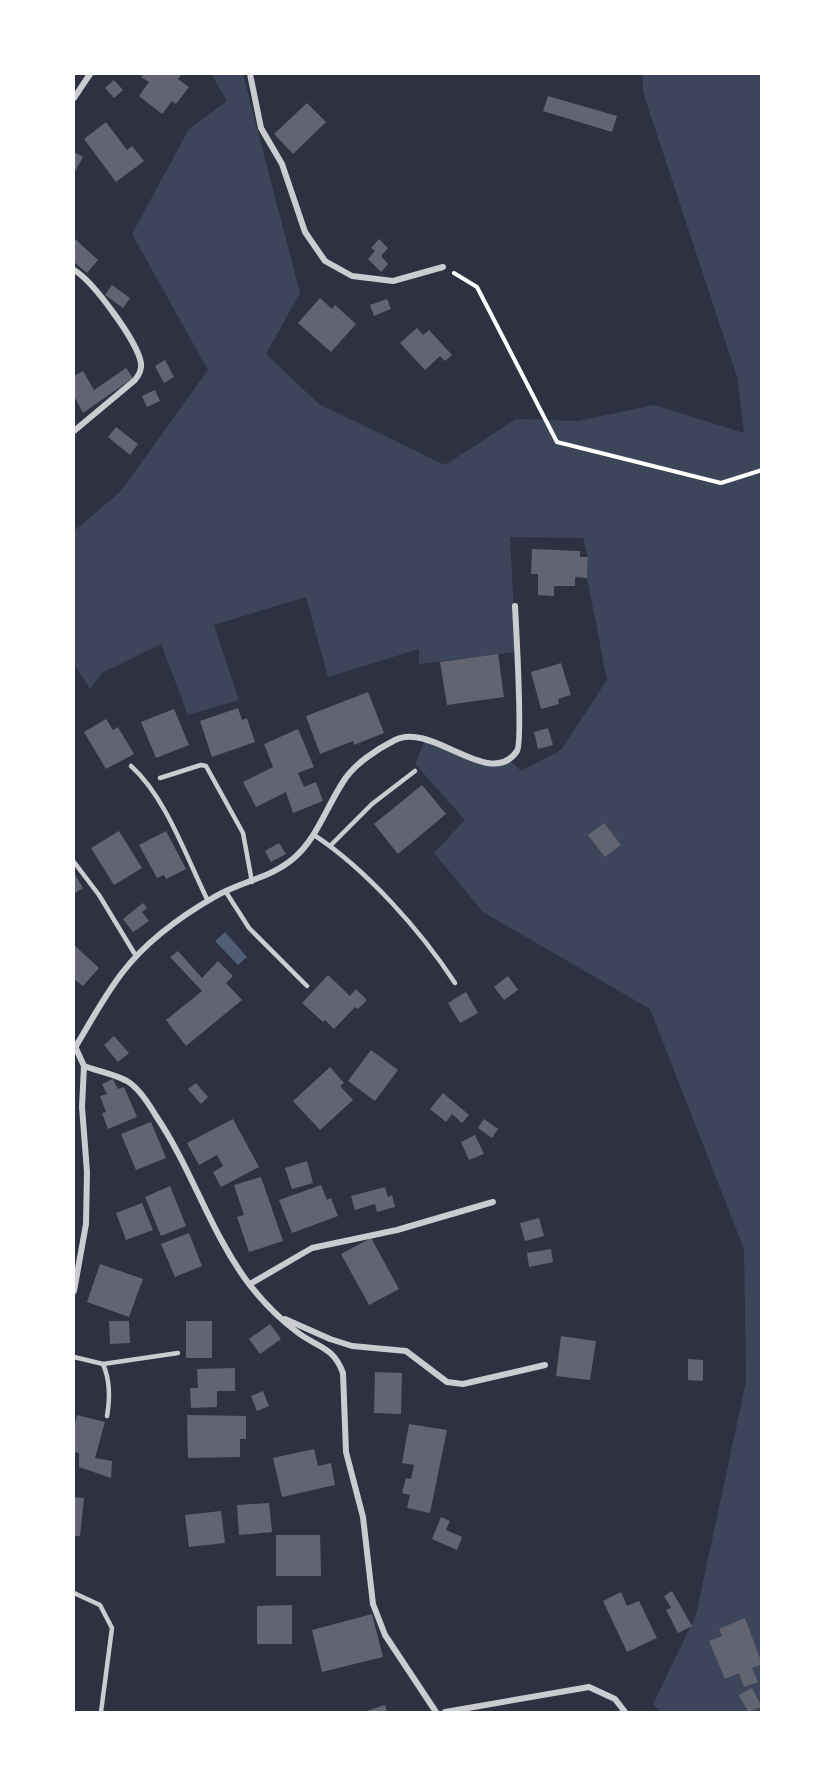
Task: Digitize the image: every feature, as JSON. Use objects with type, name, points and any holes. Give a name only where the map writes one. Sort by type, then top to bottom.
[{"type":"street","points":[[74,98],[90,74]]},
{"type":"street","points":[[250,74],[261,128],[282,164],[305,232],[325,261],[352,276],[393,281],[443,267]]},
{"type":"street","points":[[74,270],[85,276],[101,295],[135,350],[141,364],[140,372],[135,380],[74,431]]},
{"type":"street","points":[[74,1291],[86,1224],[87,1172],[81,1107],[84,1066],[75,1044],[122,973],[136,956],[174,921],[226,892],[269,876],[294,858],[314,835],[344,780],[371,755],[397,739],[426,738],[472,759],[494,764],[509,759],[519,749],[521,728],[515,606]]},
{"type":"street","points":[[84,1066],[128,1082],[146,1100],[165,1129],[215,1228],[250,1284],[276,1316],[301,1335],[329,1350],[339,1362],[343,1373],[346,1452],[363,1517],[373,1604],[386,1635],[436,1713]]},
{"type":"street","points":[[250,1284],[312,1248],[397,1230],[493,1202]]},
{"type":"street","points":[[276,1316],[352,1346],[406,1351],[447,1382],[463,1384],[544,1365]]},
{"type":"street","points":[[445,1713],[589,1687],[615,1699],[625,1713]]},
{"type":"lane","points":[[160,778],[201,765],[206,766],[243,833],[252,882]]},
{"type":"lane","points":[[131,766],[143,777],[161,806],[208,901]]},
{"type":"lane","points":[[330,846],[372,804],[415,771]]},
{"type":"lane","points":[[314,835],[330,846],[400,912],[437,955],[455,983]]},
{"type":"lane","points":[[74,862],[99,895],[136,956]]},
{"type":"lane","points":[[226,892],[249,928],[307,986]]},
{"type":"lane","points":[[74,1356],[103,1364],[178,1353]]},
{"type":"lane","points":[[103,1364],[107,1374],[109,1403],[107,1416]]},
{"type":"lane","points":[[74,1593],[100,1605],[112,1628],[101,1713]]},
{"type":"path","points":[[443,267],[477,287],[556,442],[721,483],[762,470]]},
{"type":"shaded area","points":[[211,74],[243,74],[300,293],[266,354],[319,404],[445,465],[516,419],[578,421],[654,405],[744,433],[737,377],[643,92],[643,74],[761,74],[761,1712],[660,1712],[653,1704],[696,1615],[746,1382],[744,1249],[650,1009],[483,912],[434,853],[465,820],[415,764],[426,738],[494,764],[509,759],[521,771],[561,750],[607,680],[587,578],[588,557],[583,538],[510,537],[516,652],[419,664],[419,649],[328,677],[306,597],[214,625],[239,700],[188,715],[161,644],[102,673],[90,689],[74,664],[74,531],[121,491],[208,370],[132,234],[189,129],[227,101]]},
{"type":"shaded area","points":[[225,932],[247,957],[238,965],[215,941]]},
{"type":"building","points":[[144,74],[182,74],[178,79],[189,87],[176,104],[172,101],[162,114],[139,96],[149,82],[141,77]]},
{"type":"building","points":[[114,80],[123,90],[114,98],[105,88]]},
{"type":"building","points":[[548,96],[617,116],[612,132],[543,111]]},
{"type":"building","points":[[307,103],[326,122],[293,154],[274,134]]},
{"type":"building","points":[[106,122],[127,150],[132,146],[144,161],[116,182],[84,139]]},
{"type":"building","points":[[74,152],[83,157],[74,173]]},
{"type":"building","points":[[74,238],[98,260],[87,273],[74,262]]},
{"type":"building","points":[[379,239],[388,248],[381,256],[388,264],[381,272],[368,259],[375,251],[371,248]]},
{"type":"building","points":[[112,285],[130,298],[123,308],[105,295]]},
{"type":"building","points":[[320,298],[332,309],[335,305],[356,324],[331,352],[298,323]]},
{"type":"building","points":[[387,299],[391,309],[374,316],[370,305]]},
{"type":"building","points":[[417,328],[423,335],[429,330],[452,355],[445,361],[440,356],[425,370],[400,343]]},
{"type":"building","points":[[165,360],[174,377],[164,383],[155,366]]},
{"type":"building","points":[[126,368],[133,378],[83,413],[74,396],[74,376],[83,371],[94,390]]},
{"type":"building","points":[[155,390],[160,401],[147,407],[142,396]]},
{"type":"building","points":[[116,427],[138,444],[130,455],[108,437]]},
{"type":"building","points":[[532,549],[580,551],[580,557],[588,557],[587,578],[575,577],[575,586],[554,586],[554,596],[538,595],[538,574],[531,574]]},
{"type":"building","points":[[498,654],[504,697],[447,705],[440,662]]},
{"type":"building","points":[[561,663],[571,695],[558,699],[559,704],[541,709],[531,672]]},
{"type":"building","points":[[368,692],[384,733],[354,745],[353,741],[320,754],[306,716]]},
{"type":"building","points":[[238,708],[242,720],[247,718],[255,742],[212,757],[200,721]]},
{"type":"building","points":[[174,709],[189,745],[156,758],[141,722]]},
{"type":"building","points":[[106,719],[113,730],[118,727],[134,754],[106,769],[84,732]]},
{"type":"building","points":[[548,728],[553,745],[538,749],[534,732]]},
{"type":"building","points":[[298,729],[314,767],[298,773],[304,787],[316,782],[323,801],[293,813],[286,792],[256,807],[243,782],[273,767],[264,744]]},
{"type":"building","points":[[422,785],[446,814],[398,854],[374,824]]},
{"type":"building","points":[[604,823],[621,845],[605,857],[588,835]]},
{"type":"building","points":[[119,831],[142,868],[114,885],[91,848]]},
{"type":"building","points":[[166,831],[186,869],[166,879],[164,875],[157,878],[139,845]]},
{"type":"building","points":[[279,843],[286,854],[271,862],[265,851]]},
{"type":"building","points":[[74,873],[83,888],[74,894]]},
{"type":"building","points":[[143,903],[147,908],[142,912],[149,921],[133,932],[123,919]]},
{"type":"building","points":[[74,945],[99,968],[83,986],[74,979]]},
{"type":"building","points":[[178,951],[202,978],[218,961],[233,976],[226,983],[242,1000],[186,1046],[166,1020],[202,991],[170,957]]},
{"type":"building","points":[[328,975],[350,996],[356,989],[367,1000],[358,1009],[355,1007],[334,1029],[302,1003]]},
{"type":"building","points":[[508,976],[518,990],[504,1000],[494,987]]},
{"type":"building","points":[[466,992],[478,1013],[460,1023],[448,1003]]},
{"type":"building","points":[[114,1036],[129,1053],[118,1062],[104,1045]]},
{"type":"building","points":[[371,1050],[398,1070],[375,1101],[348,1081]]},
{"type":"building","points":[[330,1067],[344,1083],[340,1086],[353,1100],[320,1130],[293,1101]]},
{"type":"building","points":[[113,1079],[118,1089],[124,1087],[137,1117],[108,1129],[102,1113],[106,1112],[100,1096],[107,1094],[102,1084]]},
{"type":"building","points":[[196,1083],[208,1097],[201,1104],[188,1089]]},
{"type":"building","points":[[443,1093],[469,1115],[462,1123],[452,1114],[446,1122],[430,1109]]},
{"type":"building","points":[[233,1119],[259,1167],[221,1187],[213,1172],[223,1166],[217,1155],[199,1165],[187,1143]]},
{"type":"building","points":[[484,1119],[498,1129],[492,1138],[478,1128]]},
{"type":"building","points":[[151,1122],[166,1158],[136,1170],[121,1134]]},
{"type":"building","points":[[475,1135],[484,1154],[469,1160],[461,1142]]},
{"type":"building","points":[[307,1161],[313,1183],[292,1189],[285,1168]]},
{"type":"building","points":[[261,1177],[283,1241],[249,1252],[237,1217],[244,1215],[234,1185]]},
{"type":"building","points":[[321,1185],[327,1200],[331,1198],[338,1216],[292,1233],[279,1200]]},
{"type":"building","points":[[170,1186],[186,1226],[161,1236],[145,1197]]},
{"type":"building","points":[[385,1187],[388,1197],[392,1195],[395,1207],[377,1212],[375,1204],[355,1210],[351,1196]]},
{"type":"building","points":[[142,1203],[153,1230],[126,1240],[116,1213]]},
{"type":"building","points":[[539,1218],[544,1236],[525,1241],[520,1223]]},
{"type":"building","points":[[189,1233],[202,1266],[175,1277],[161,1244]]},
{"type":"building","points":[[371,1238],[399,1289],[369,1305],[341,1254]]},
{"type":"building","points":[[551,1249],[553,1262],[529,1267],[527,1253]]},
{"type":"building","points":[[100,1264],[143,1279],[129,1317],[87,1302]]},
{"type":"building","points":[[109,1321],[129,1321],[130,1343],[110,1344]]},
{"type":"building","points":[[186,1321],[212,1321],[212,1358],[186,1358]]},
{"type":"building","points":[[270,1324],[281,1339],[260,1354],[249,1339]]},
{"type":"building","points":[[561,1336],[596,1341],[590,1380],[556,1376]]},
{"type":"building","points":[[688,1359],[703,1360],[703,1381],[688,1380]]},
{"type":"building","points":[[235,1368],[235,1391],[217,1391],[217,1407],[191,1408],[190,1388],[198,1388],[197,1369]]},
{"type":"building","points":[[375,1372],[402,1373],[401,1414],[374,1413]]},
{"type":"building","points":[[263,1391],[269,1406],[257,1411],[251,1396]]},
{"type":"building","points":[[77,1415],[105,1422],[95,1458],[112,1461],[111,1478],[79,1467],[79,1453],[74,1452],[74,1427]]},
{"type":"building","points":[[187,1415],[246,1416],[246,1439],[240,1439],[240,1457],[188,1458]]},
{"type":"building","points":[[409,1424],[447,1430],[430,1513],[407,1508],[410,1495],[402,1493],[406,1478],[411,1479],[414,1465],[402,1463]]},
{"type":"building","points":[[314,1449],[318,1466],[331,1463],[335,1485],[282,1497],[273,1458]]},
{"type":"building","points":[[74,1497],[84,1498],[80,1536],[74,1536]]},
{"type":"building","points":[[269,1503],[272,1532],[239,1535],[237,1505]]},
{"type":"building","points":[[221,1511],[225,1543],[189,1547],[185,1515]]},
{"type":"building","points":[[441,1517],[450,1521],[446,1530],[462,1537],[457,1550],[432,1539]]},
{"type":"building","points":[[276,1535],[320,1535],[321,1576],[276,1576]]},
{"type":"building","points":[[672,1591],[692,1626],[678,1633],[666,1610],[671,1608],[664,1596]]},
{"type":"building","points":[[621,1592],[627,1606],[639,1601],[657,1638],[627,1652],[603,1601]]},
{"type":"building","points":[[292,1605],[292,1644],[257,1644],[257,1606]]},
{"type":"building","points":[[372,1614],[383,1657],[322,1672],[312,1630]]},
{"type":"building","points":[[745,1618],[762,1664],[752,1668],[758,1682],[744,1687],[739,1673],[725,1679],[709,1641],[722,1636],[719,1629]]},
{"type":"building","points":[[752,1688],[762,1707],[748,1712],[739,1695]]},
{"type":"building","points":[[385,1705],[387,1712],[363,1712]]}]
